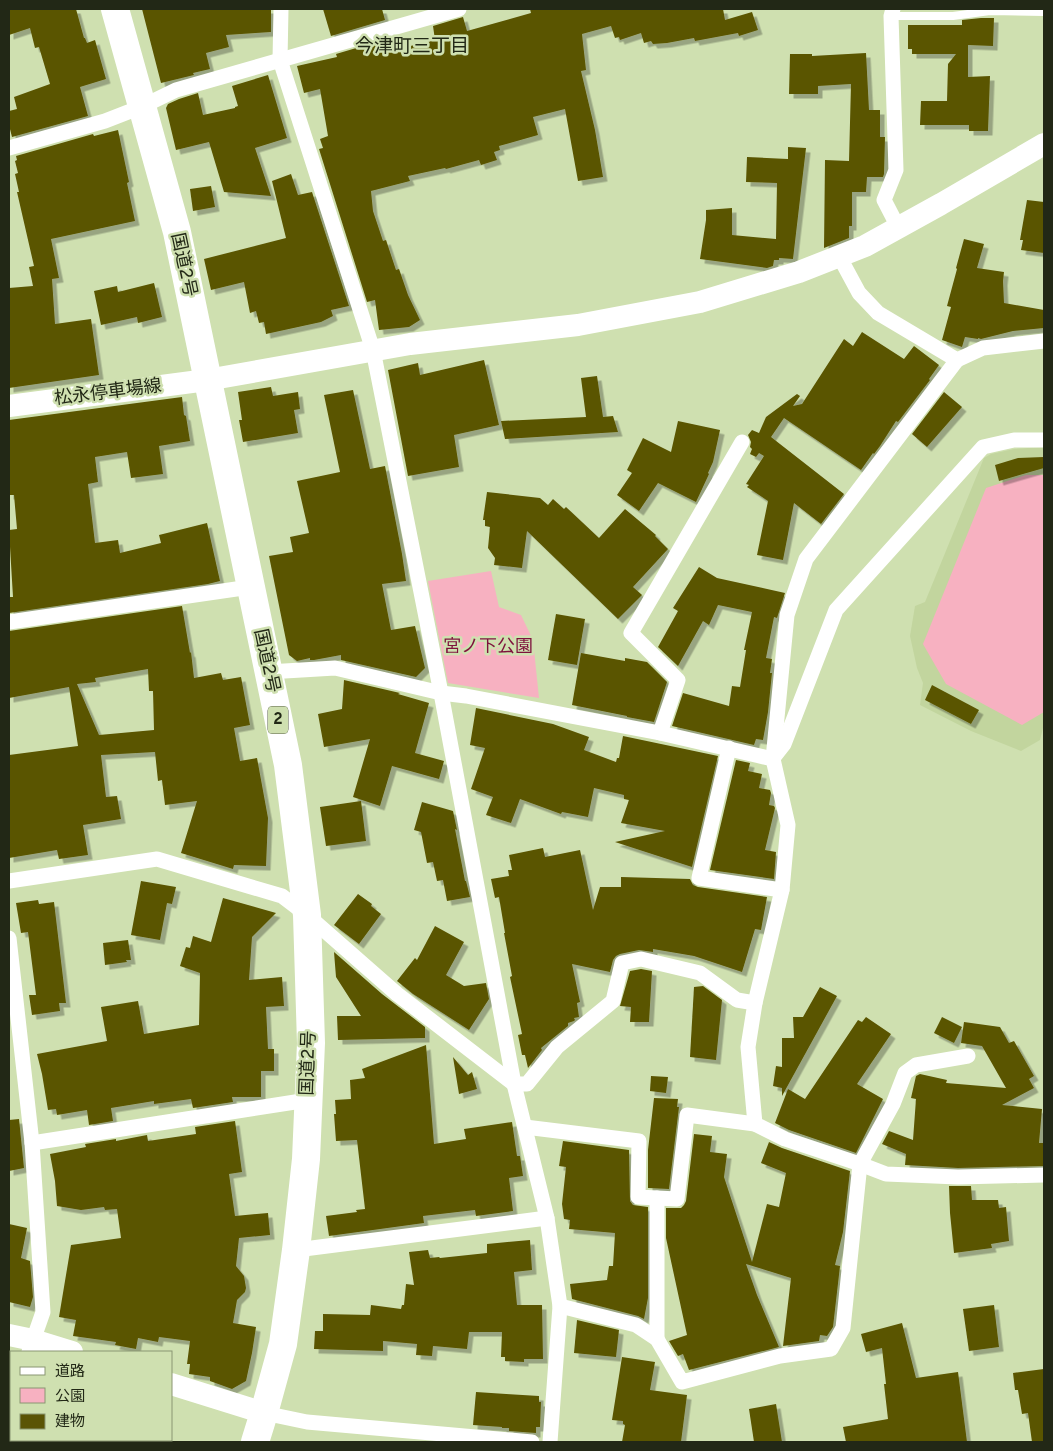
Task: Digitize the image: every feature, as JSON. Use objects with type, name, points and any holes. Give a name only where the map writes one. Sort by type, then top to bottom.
[{"type":"highway","name":"国道2号","points":[[115,9],[177,232],[288,765],[307,915],[311,1043],[306,1159],[283,1344],[254,1442]]},
{"type":"street","points":[[281,9],[280,60],[373,350],[441,693],[514,1084],[547,1218],[560,1306],[550,1442]]},
{"type":"street","points":[[9,148],[105,121],[176,90],[459,9]]},
{"type":"street","points":[[892,13],[896,170],[884,200],[898,227]]},
{"type":"street","name":"松永停車場線","points":[[9,406],[208,380],[410,344],[578,325],[700,302],[799,272],[865,246],[1044,144]]},
{"type":"street","points":[[839,256],[859,293],[878,313],[957,360]]},
{"type":"street","points":[[755,1124],[748,1047],[755,1003],[782,890],[788,825],[773,759],[787,615],[806,558],[957,360],[983,348],[1044,341]]},
{"type":"street","points":[[773,759],[784,744],[836,610],[983,447],[1014,440],[1044,440]]},
{"type":"street","points":[[660,733],[678,680],[631,633],[742,442]]},
{"type":"street","points":[[9,622],[250,587]]},
{"type":"street","points":[[268,672],[335,668],[441,693],[466,696],[660,733],[773,759]]},
{"type":"street","points":[[777,716],[795,716]]},
{"type":"street","points":[[729,748],[699,878],[782,890]]},
{"type":"street","points":[[9,882],[157,859],[282,896],[307,915],[397,994],[514,1084],[527,1084],[558,1047],[613,1001],[622,962],[641,959],[700,973],[738,1000],[755,1003]]},
{"type":"street","points":[[9,938],[32,1143],[43,1312],[31,1346]]},
{"type":"street","points":[[560,1306],[636,1325],[657,1340],[682,1382],[780,1356],[831,1350],[843,1328],[860,1164],[893,1104],[905,1073],[916,1065],[968,1056]]},
{"type":"street","points":[[32,1143],[308,1100]]},
{"type":"street","points":[[525,1127],[639,1141],[638,1197],[677,1199],[687,1115],[755,1124],[785,1139],[886,1174],[958,1177],[1044,1175]]},
{"type":"street","points":[[656,1198],[657,1340]]},
{"type":"street","points":[[296,1250],[547,1218]]},
{"type":"street","points":[[9,1335],[31,1346],[65,1351]]},
{"type":"street","points":[[172,1384],[264,1413],[307,1422],[532,1442]]},
{"type":"lane","points":[[892,13],[953,16],[990,11],[1044,12]]},
{"type":"shaded area","points":[[1044,447],[1044,724],[1040,740],[1021,751],[971,731],[920,705],[923,683],[917,668],[910,636],[915,606],[925,602],[984,458],[991,454],[1014,449]]},
{"type":"green space","points":[[1026,475],[1044,475],[1044,712],[1022,725],[946,684],[923,644],[986,488]]},
{"type":"green space","name":"宮ノ下公園","points":[[491,571],[499,607],[521,615],[533,640],[539,698],[448,683],[428,581]]},
{"type":"building","points":[[9,9],[76,9],[87,43],[95,40],[106,79],[80,87],[88,116],[12,137],[9,125],[9,111],[17,109],[14,97],[50,84],[39,47],[35,48],[30,28],[9,35]]},
{"type":"building","points":[[142,9],[271,9],[271,32],[226,35],[229,47],[206,53],[210,69],[161,83]]},
{"type":"building","points":[[323,9],[382,9],[385,20],[331,36]]},
{"type":"building","points":[[530,9],[723,9],[725,20],[752,12],[758,30],[739,36],[738,33],[695,41],[694,38],[653,44],[651,41],[644,43],[641,33],[620,40],[619,37],[615,38],[611,26],[582,34],[586,70],[581,71],[595,130],[603,177],[578,181],[565,109],[533,117],[538,135],[499,146],[500,150],[494,152],[497,160],[481,165],[479,160],[446,169],[408,176],[410,181],[371,191],[373,211],[383,241],[386,240],[396,270],[399,269],[408,295],[420,320],[409,327],[379,330],[375,300],[367,302],[319,149],[323,148],[320,139],[328,136],[320,89],[304,93],[297,66],[337,57],[336,54],[390,38],[394,50],[435,40],[433,26],[463,17],[467,31],[531,13]]},
{"type":"building","points":[[994,18],[993,46],[968,45],[968,77],[990,76],[988,131],[969,131],[969,125],[920,125],[921,101],[947,101],[948,64],[956,54],[912,54],[912,49],[908,49],[908,25],[962,25],[962,20]]},
{"type":"building","points":[[866,53],[869,110],[880,110],[880,137],[885,137],[884,174],[883,177],[867,177],[866,192],[852,192],[852,226],[849,226],[849,238],[824,248],[825,160],[849,161],[851,84],[818,86],[818,94],[789,94],[790,54],[812,54],[812,56]]},
{"type":"building","points":[[268,75],[287,138],[255,148],[271,196],[224,192],[209,142],[176,150],[166,108],[168,104],[198,93],[203,115],[235,108],[238,106],[232,86]]},
{"type":"building","points":[[118,130],[135,221],[51,239],[59,278],[52,279],[55,324],[91,319],[99,375],[9,388],[9,288],[33,286],[29,267],[34,266],[17,192],[19,192],[15,174],[18,173],[15,161],[17,160],[16,156],[93,134],[94,136]]},
{"type":"building","points":[[788,147],[806,148],[793,259],[779,258],[779,260],[774,260],[773,266],[767,268],[700,259],[706,210],[732,208],[732,235],[776,239],[777,183],[746,182],[747,157],[788,159]]},
{"type":"building","points":[[291,174],[298,195],[312,192],[349,306],[331,310],[333,316],[321,322],[266,334],[264,322],[259,323],[256,311],[250,313],[244,282],[211,290],[204,259],[286,238],[272,181]]},
{"type":"building","points":[[211,186],[215,207],[193,211],[190,189]]},
{"type":"building","points":[[1027,200],[1044,202],[1044,253],[1021,250],[1023,240],[1020,240]]},
{"type":"building","points":[[964,239],[984,244],[977,268],[1004,272],[1004,303],[1044,310],[1044,328],[1013,331],[981,339],[965,337],[962,347],[942,340],[951,307],[947,306]]},
{"type":"building","points":[[154,283],[162,317],[138,323],[137,317],[101,325],[94,291],[117,286],[118,292]]},
{"type":"building","points":[[862,332],[904,359],[914,346],[939,365],[930,380],[898,422],[896,421],[880,446],[861,470],[784,418],[771,437],[844,494],[821,524],[794,503],[783,560],[757,555],[768,501],[747,487],[749,485],[746,484],[764,456],[759,453],[756,457],[750,454],[752,449],[748,435],[752,430],[759,433],[766,417],[797,394],[800,396],[793,406],[802,404],[844,339],[853,346]]},
{"type":"building","points":[[484,360],[499,425],[454,435],[459,467],[408,476],[388,370],[418,363],[420,375]]},
{"type":"building","points":[[597,376],[603,417],[613,416],[618,432],[505,439],[501,421],[586,417],[581,378]]},
{"type":"building","points":[[271,387],[273,396],[298,392],[300,409],[294,410],[298,433],[243,442],[239,420],[242,420],[238,392]]},
{"type":"building","points":[[353,390],[370,469],[385,466],[406,581],[382,584],[391,630],[415,626],[425,668],[416,677],[341,660],[341,655],[297,661],[289,655],[269,556],[293,552],[290,537],[309,533],[297,481],[340,472],[324,395]]},
{"type":"building","points":[[944,392],[962,407],[927,447],[912,434]]},
{"type":"building","points":[[182,397],[190,441],[159,446],[163,474],[131,478],[127,452],[95,457],[98,482],[88,484],[95,543],[118,540],[120,553],[161,543],[159,535],[207,523],[220,581],[9,613],[9,597],[13,597],[9,530],[17,529],[14,495],[9,495],[9,420]]},
{"type":"building","points":[[678,421],[720,430],[709,474],[696,502],[658,483],[639,511],[617,495],[632,473],[627,470],[643,438],[671,452]]},
{"type":"building","points":[[1044,457],[1044,468],[999,481],[995,465],[1018,458]]},
{"type":"building","points":[[487,492],[540,498],[548,505],[553,499],[564,509],[566,507],[599,538],[625,509],[656,535],[668,549],[633,587],[642,595],[618,619],[527,531],[522,568],[494,565],[495,558],[488,548],[490,527],[485,526],[485,520],[483,520]]},
{"type":"building","points":[[699,567],[717,578],[785,593],[777,618],[774,617],[766,658],[772,659],[770,673],[772,673],[763,740],[756,739],[754,745],[672,726],[683,693],[729,706],[732,686],[740,687],[746,650],[744,650],[752,612],[718,605],[709,625],[703,621],[678,666],[658,647],[678,611],[673,608]]},
{"type":"building","points":[[182,606],[194,678],[221,673],[223,680],[241,677],[250,725],[234,728],[240,761],[257,758],[268,818],[266,866],[234,865],[233,869],[181,853],[197,801],[165,805],[162,780],[158,781],[155,752],[101,755],[106,797],[117,796],[121,819],[83,825],[88,855],[59,859],[57,850],[9,858],[9,755],[78,746],[69,687],[9,698],[9,631]],"holes":[[[148,669],[149,691],[153,691],[154,730],[99,735],[77,684],[96,682],[95,678]]]},
{"type":"building","points":[[556,614],[585,619],[577,665],[548,660]]},
{"type":"building","points":[[581,653],[625,661],[625,658],[647,662],[667,682],[654,722],[572,705]]},
{"type":"building","points":[[344,680],[400,693],[398,694],[429,703],[415,753],[444,761],[439,779],[392,766],[380,806],[353,797],[370,739],[324,747],[318,714],[342,709]]},
{"type":"building","points":[[932,685],[979,710],[971,724],[925,700]]},
{"type":"building","points":[[476,708],[553,724],[589,737],[584,750],[616,762],[617,758],[619,758],[623,736],[718,756],[692,867],[615,842],[665,831],[621,823],[629,800],[624,799],[624,795],[594,788],[588,817],[562,812],[561,814],[520,799],[511,823],[486,815],[493,797],[471,789],[485,748],[470,745]]},
{"type":"building","points":[[736,760],[750,763],[748,771],[762,774],[759,788],[770,790],[771,793],[769,805],[775,808],[765,850],[776,852],[774,879],[710,870]]},
{"type":"building","points":[[361,801],[366,841],[326,846],[320,807]]},
{"type":"building","points":[[422,802],[453,811],[465,881],[470,897],[447,901],[443,880],[437,881],[433,862],[427,863],[421,832],[414,830]]},
{"type":"building","points":[[543,848],[545,857],[580,850],[593,910],[600,887],[621,887],[621,877],[690,879],[693,885],[698,887],[767,897],[761,930],[755,929],[742,972],[694,956],[653,949],[653,952],[639,950],[616,956],[610,972],[572,964],[580,1002],[577,1003],[579,1017],[574,1018],[574,1021],[568,1023],[568,1026],[541,1048],[542,1050],[528,1068],[525,1055],[522,1055],[518,1035],[522,1034],[510,977],[512,976],[499,897],[495,898],[491,879],[509,876],[508,870],[512,870],[509,855]]},
{"type":"building","points":[[141,881],[176,887],[172,904],[167,903],[160,940],[131,935]]},
{"type":"building","points":[[358,894],[372,904],[371,906],[381,914],[359,944],[334,925]]},
{"type":"building","points":[[223,898],[276,913],[252,937],[249,980],[282,977],[284,1006],[266,1007],[268,1049],[274,1049],[274,1071],[261,1071],[261,1097],[232,1097],[233,1102],[193,1108],[191,1099],[154,1104],[154,1101],[111,1108],[113,1121],[89,1125],[87,1110],[57,1115],[56,1109],[48,1110],[37,1054],[107,1041],[101,1007],[138,1001],[144,1034],[199,1025],[200,973],[180,966],[186,947],[190,948],[193,936],[211,942]]},
{"type":"building","points":[[38,900],[39,904],[54,902],[66,1003],[59,1003],[60,1011],[32,1015],[29,995],[36,995],[28,932],[21,933],[16,903]]},
{"type":"building","points":[[435,926],[464,942],[446,975],[464,986],[486,983],[489,999],[469,1030],[413,994],[397,981],[415,958],[417,960]]},
{"type":"building","points":[[128,940],[131,960],[105,965],[103,943]]},
{"type":"building","points":[[334,952],[382,994],[425,1027],[425,1038],[338,1040],[337,1016],[361,1016],[336,977]]},
{"type":"building","points":[[641,969],[652,971],[649,1022],[630,1022],[631,1007],[620,1006],[630,971]]},
{"type":"building","points":[[703,986],[722,1000],[716,1060],[690,1057],[694,987]]},
{"type":"building","points":[[820,987],[837,996],[782,1096],[782,1088],[773,1086],[776,1066],[782,1067],[782,1038],[794,1038],[793,1017],[803,1017]]},
{"type":"building","points":[[866,1017],[891,1034],[857,1084],[883,1099],[856,1153],[789,1130],[775,1123],[788,1089],[805,1099],[858,1020],[862,1022]]},
{"type":"building","points":[[942,1017],[962,1027],[954,1043],[934,1033]]},
{"type":"building","points":[[964,1022],[1000,1027],[1009,1043],[1014,1041],[1034,1076],[1029,1079],[1034,1088],[1002,1105],[1042,1109],[1039,1143],[1044,1143],[1044,1166],[958,1168],[905,1165],[906,1154],[882,1144],[889,1131],[913,1140],[916,1099],[911,1098],[916,1076],[920,1074],[947,1080],[946,1083],[1006,1088],[982,1046],[961,1043]]},
{"type":"building","points":[[426,1045],[434,1144],[466,1139],[464,1129],[512,1122],[517,1156],[520,1156],[523,1176],[509,1178],[513,1211],[476,1216],[475,1210],[423,1216],[424,1223],[329,1236],[326,1216],[357,1212],[356,1210],[365,1209],[357,1140],[336,1141],[335,1100],[351,1099],[350,1080],[365,1078],[362,1069]]},
{"type":"building","points":[[453,1057],[468,1075],[472,1072],[477,1089],[459,1094]]},
{"type":"building","points":[[651,1076],[668,1077],[666,1093],[650,1091]]},
{"type":"building","points":[[654,1098],[678,1099],[677,1107],[679,1107],[669,1189],[648,1188],[648,1150]]},
{"type":"building","points":[[19,1119],[24,1168],[9,1171],[9,1120]]},
{"type":"building","points":[[235,1121],[242,1172],[229,1174],[235,1216],[268,1213],[270,1235],[239,1238],[236,1266],[244,1276],[246,1288],[245,1292],[237,1300],[233,1323],[256,1327],[246,1381],[232,1389],[210,1381],[210,1377],[189,1374],[190,1364],[187,1364],[190,1341],[159,1337],[158,1342],[138,1338],[136,1349],[115,1345],[116,1342],[73,1336],[76,1320],[59,1317],[71,1245],[121,1238],[117,1209],[105,1210],[104,1207],[81,1210],[57,1206],[50,1154],[86,1147],[85,1144],[116,1139],[116,1141],[147,1135],[148,1141],[196,1134],[195,1127]]},
{"type":"building","points":[[694,1134],[712,1136],[710,1152],[727,1154],[724,1177],[752,1262],[767,1204],[779,1207],[786,1173],[761,1163],[769,1142],[850,1171],[843,1232],[835,1265],[840,1266],[833,1327],[827,1336],[820,1335],[819,1341],[783,1346],[791,1278],[746,1264],[779,1347],[689,1370],[683,1354],[678,1356],[669,1341],[687,1335],[666,1238],[666,1208],[681,1208],[686,1201]]},
{"type":"building","points":[[563,1141],[629,1150],[630,1201],[633,1205],[648,1207],[648,1298],[644,1319],[572,1299],[570,1284],[607,1280],[609,1266],[613,1266],[615,1233],[569,1229],[570,1220],[564,1219],[562,1204],[566,1167],[559,1166]]},
{"type":"building","points":[[949,1186],[971,1186],[972,1200],[998,1200],[999,1208],[1006,1207],[1009,1241],[991,1244],[992,1248],[954,1253]]},
{"type":"building","points":[[9,1224],[27,1228],[21,1258],[30,1261],[33,1297],[30,1307],[9,1302]]},
{"type":"building","points":[[530,1240],[532,1270],[514,1272],[517,1305],[542,1305],[543,1359],[524,1359],[524,1362],[505,1361],[505,1357],[501,1357],[502,1332],[469,1332],[467,1349],[433,1346],[432,1356],[416,1355],[417,1344],[383,1341],[383,1351],[314,1349],[315,1331],[323,1331],[323,1314],[370,1315],[371,1305],[401,1309],[402,1305],[404,1305],[406,1284],[414,1285],[409,1252],[428,1250],[430,1258],[440,1258],[487,1253],[487,1244]]},
{"type":"building","points":[[994,1305],[999,1347],[969,1351],[963,1309]]},
{"type":"building","points":[[577,1320],[619,1330],[616,1357],[574,1353]]},
{"type":"building","points":[[902,1323],[916,1378],[958,1372],[967,1442],[846,1442],[843,1427],[888,1419],[882,1348],[866,1352],[861,1334]]},
{"type":"building","points":[[622,1357],[655,1362],[650,1390],[687,1395],[681,1442],[622,1442],[625,1425],[623,1421],[612,1420]]},
{"type":"building","points":[[1044,1369],[1044,1442],[1032,1442],[1028,1413],[1022,1414],[1018,1390],[1015,1390],[1013,1373]]},
{"type":"building","points":[[476,1392],[539,1396],[539,1402],[541,1402],[540,1427],[536,1427],[536,1433],[509,1431],[509,1428],[502,1427],[473,1425]]},
{"type":"building","points":[[776,1404],[782,1442],[754,1442],[749,1409]]},
{"type":"district","name":"今津町三丁目","points":[[412,47]]}]
